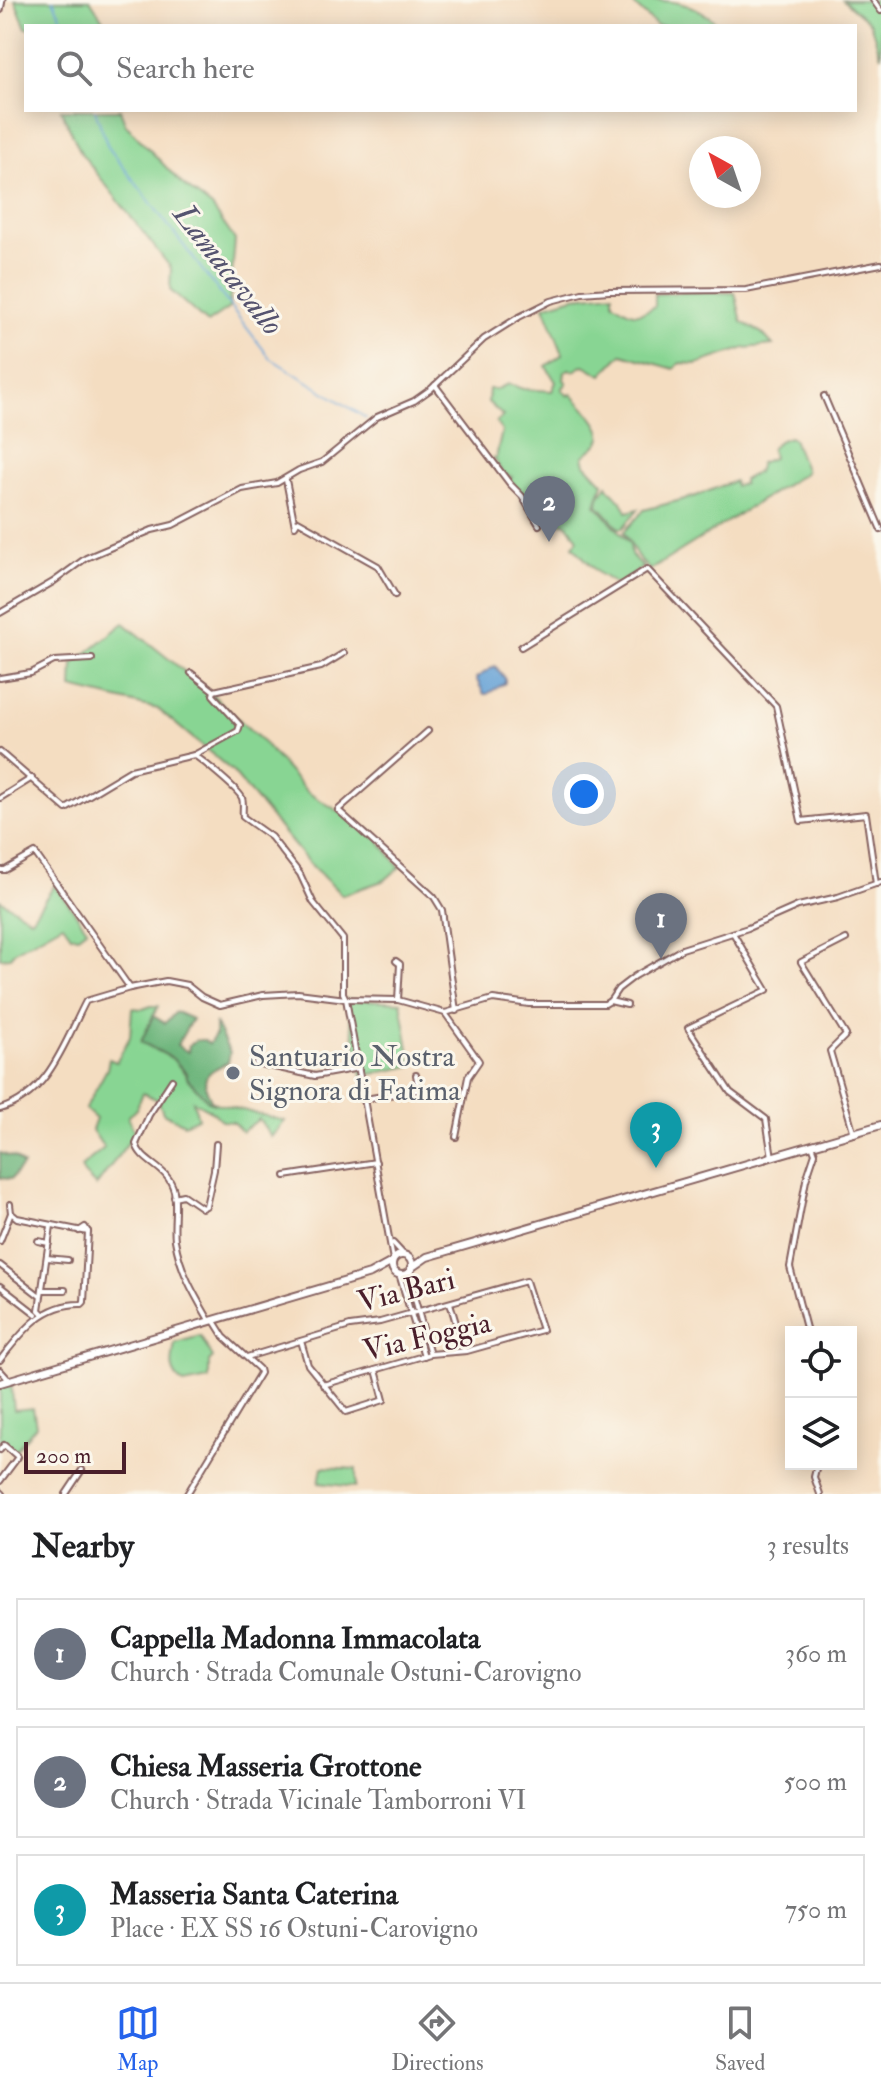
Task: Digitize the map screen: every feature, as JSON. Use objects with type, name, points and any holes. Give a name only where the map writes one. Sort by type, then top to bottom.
[{"type":"main road","points":[[0,1383],[370,1274],[398,1256],[427,1257],[881,1125]]},
{"type":"main road","points":[[406,1256],[411,1262],[411,1269]]},
{"type":"main road","points":[[370,1274],[405,1274],[427,1257]]},
{"type":"main road","points":[[393,1261],[392,1267],[398,1274]]},
{"type":"street","points":[[0,10],[2,0]]},
{"type":"street","points":[[873,0],[881,11]]},
{"type":"street","points":[[0,613],[53,582],[86,558],[152,530],[173,525],[242,489],[286,480],[299,470],[322,462],[377,417],[414,401],[484,339],[551,301],[609,291],[746,290],[881,264]]},
{"type":"street","points":[[435,385],[522,496],[539,525]]},
{"type":"street","points":[[824,396],[881,530]]},
{"type":"street","points":[[286,480],[295,526],[298,521],[378,566],[395,595]]},
{"type":"street","points":[[0,1109],[13,1105],[47,1076],[71,1036],[86,1001],[130,988],[166,981],[187,985],[202,997],[220,1005],[263,995],[298,993],[346,999],[398,1000],[445,1013],[493,999],[529,1004],[605,1004],[618,989],[682,949],[733,933],[798,906],[838,897],[878,883],[866,814],[801,821],[776,706],[647,569],[521,647]]},
{"type":"street","points":[[214,691],[321,667],[344,653]]},
{"type":"street","points":[[0,678],[31,673],[54,661],[92,659]]},
{"type":"street","points":[[0,752],[66,809],[131,770],[196,753],[222,742],[240,728],[213,695],[214,691],[191,673]]},
{"type":"street","points":[[428,731],[338,810],[434,897],[442,910],[456,1011]]},
{"type":"street","points":[[196,753],[209,770],[224,777],[241,795],[243,817],[271,837],[300,874],[313,902],[343,939],[342,986],[393,1261]]},
{"type":"street","points":[[0,798],[32,778]]},
{"type":"street","points":[[0,870],[35,853],[130,988]]},
{"type":"street","points":[[733,933],[767,990],[688,1028],[731,1094],[766,1119],[772,1157]]},
{"type":"street","points":[[846,939],[801,962],[846,1035],[830,1051],[854,1134]]},
{"type":"street","points":[[396,961],[400,964],[398,1000]]},
{"type":"street","points":[[610,1001],[627,1005]]},
{"type":"street","points":[[445,1013],[479,1061],[468,1077],[456,1137]]},
{"type":"street","points":[[256,1063],[315,1076],[359,1068]]},
{"type":"street","points":[[365,1099],[419,1090],[416,1075]]},
{"type":"street","points":[[172,1080],[149,1115],[136,1144],[140,1153],[167,1176],[174,1197],[175,1240],[192,1294],[224,1337],[260,1371],[187,1494]]},
{"type":"street","points":[[174,1197],[183,1195],[202,1208],[206,1206],[216,1144]]},
{"type":"street","points":[[805,1326],[790,1273],[806,1180],[815,1153],[812,1145]]},
{"type":"street","points":[[285,1176],[376,1162]]},
{"type":"street","points":[[0,1241],[11,1213],[10,1204]]},
{"type":"street","points":[[11,1213],[17,1218],[88,1232],[84,1302],[38,1314]]},
{"type":"street","points":[[0,1360],[38,1314],[51,1226]]},
{"type":"street","points":[[38,1241],[49,1243]]},
{"type":"street","points":[[391,1241],[406,1256]]},
{"type":"street","points":[[47,1258],[68,1260]]},
{"type":"street","points":[[0,1265],[41,1293],[65,1290]]},
{"type":"street","points":[[411,1269],[410,1281],[430,1354]]},
{"type":"street","points":[[398,1274],[424,1356]]},
{"type":"street","name":"Via Bari","points":[[247,1357],[350,1326],[380,1322],[526,1281],[542,1330]]},
{"type":"street","points":[[0,1286],[38,1314]]},
{"type":"street","points":[[450,1303],[464,1351]]},
{"type":"street","name":"Via Foggia","points":[[323,1385],[430,1354],[464,1351],[542,1330]]},
{"type":"street","points":[[301,1341],[308,1365],[346,1412],[384,1400],[376,1370]]},
{"type":"street","points":[[0,1370],[9,1380]]},
{"type":"street","points":[[0,1450],[4,1445],[18,1457],[1,1477]]},
{"type":"street","points":[[66,1494],[82,1470]]},
{"type":"street","points":[[816,1470],[814,1477],[820,1494]]},
{"type":"green space","points":[[15,0],[90,0],[106,24],[24,24]]},
{"type":"green space","points":[[629,0],[680,3],[700,11],[718,24],[655,24]]},
{"type":"green space","points":[[843,0],[881,0],[881,56],[870,23]]},
{"type":"green space","points":[[62,112],[121,112],[126,125],[181,183],[212,207],[235,240],[229,308],[207,323],[170,290],[171,268],[81,153]]},
{"type":"green space","points":[[613,293],[613,302],[629,312],[638,313],[655,306],[655,294],[735,293],[742,322],[762,333],[773,345],[745,348],[697,364],[680,363],[674,369],[622,354],[602,375],[584,365],[565,372],[564,380],[567,383],[562,389],[585,408],[601,433],[598,443],[583,457],[585,464],[603,483],[596,505],[630,543],[631,555],[643,567],[617,585],[598,573],[573,546],[578,539],[569,526],[563,522],[558,524],[548,515],[540,522],[510,479],[512,477],[502,472],[493,458],[496,458],[502,431],[496,423],[503,416],[488,402],[489,389],[508,384],[523,389],[552,391],[556,382],[546,366],[563,354],[544,306],[574,297]]},
{"type":"green space","points":[[789,437],[793,439],[806,472],[650,570],[641,560],[624,532],[644,510],[696,496],[734,481],[735,486],[743,484],[743,480],[757,472],[760,463],[773,458],[771,449],[778,441]]},
{"type":"green space","points":[[607,485],[627,512],[638,509],[623,528],[619,528],[598,505]]},
{"type":"green space","points":[[124,623],[205,688],[260,739],[307,792],[371,831],[400,867],[385,880],[342,895],[308,862],[232,771],[158,709],[72,688],[73,664]]},
{"type":"green space","points":[[55,885],[87,929],[78,936],[71,935],[63,924],[15,951],[10,957],[0,958],[0,900],[31,919]]},
{"type":"green space","points":[[346,999],[401,1002],[412,1066],[362,1076]]},
{"type":"green space","points":[[158,1006],[141,1042],[172,1058],[208,1101],[285,1121],[271,1137],[259,1119],[242,1132],[233,1122],[222,1121],[193,1101],[198,1118],[184,1124],[163,1113],[158,1100],[143,1093],[136,1109],[128,1117],[135,1133],[96,1186],[81,1167],[104,1148],[92,1130],[96,1119],[85,1109],[107,1069],[109,1059],[116,1062],[130,1037],[132,1008]]},
{"type":"green space","points":[[176,1012],[192,1019],[177,1045],[188,1052],[189,1045],[196,1040],[209,1044],[215,1035],[215,1023],[230,1053],[228,1062],[206,1077],[206,1088],[213,1103],[172,1058],[141,1042],[153,1016],[165,1023]]},
{"type":"green space","points":[[0,1153],[15,1158],[23,1165],[11,1179],[0,1178]]},
{"type":"green space","points":[[200,1336],[213,1358],[209,1362],[209,1379],[184,1384],[173,1371],[175,1343]]},
{"type":"green space","points":[[11,1382],[14,1410],[33,1408],[36,1426],[15,1451],[0,1438],[0,1385]]},
{"type":"green space","points":[[322,1467],[356,1469],[356,1487],[319,1483]]},
{"type":"water","points":[[495,666],[505,678],[505,683],[484,694],[476,678]]},
{"type":"waterway","name":"Lamacavallo","points":[[53,0],[64,24]]},
{"type":"waterway","name":"Lamacavallo","points":[[96,112],[108,147],[270,358],[366,418]]},
{"type":"place","name":"Chiesa Masseria Grottone","points":[[549,542]]},
{"type":"place","name":"Cappella Madonna Immacolata","points":[[661,959]]},
{"type":"place","name":"Santuario Nostra Signora di Fatima","points":[[233,1073]]},
{"type":"place","name":"Masseria Santa Caterina","points":[[656,1168]]}]
